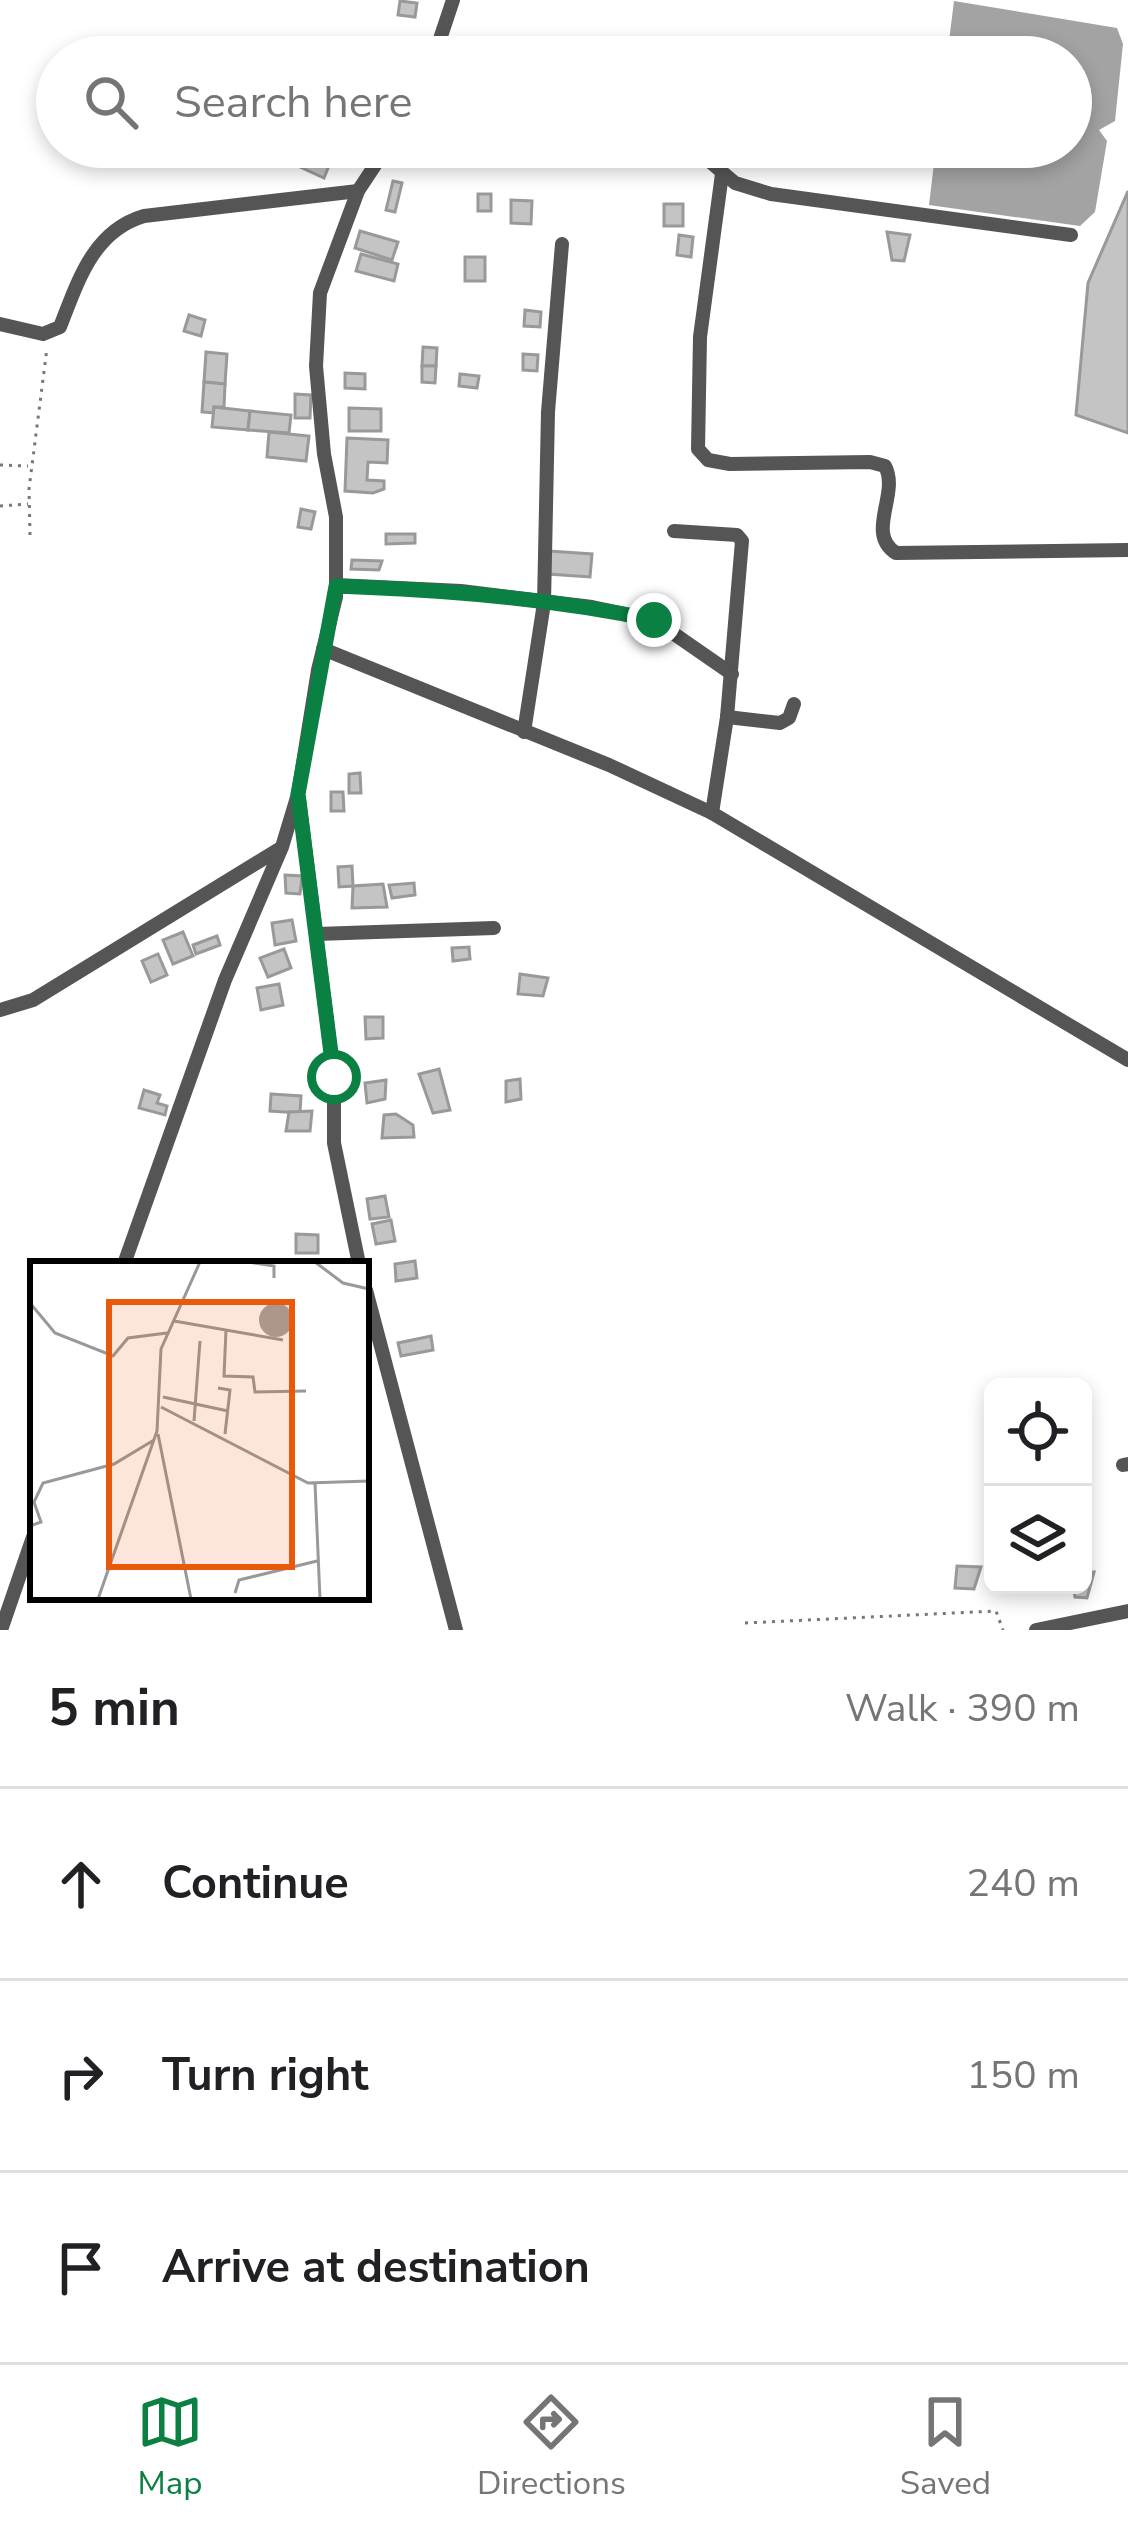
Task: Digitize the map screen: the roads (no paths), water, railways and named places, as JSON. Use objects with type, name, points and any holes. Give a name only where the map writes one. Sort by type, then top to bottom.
[{"type":"street","points":[[441,36],[453,0]]},
{"type":"street","points":[[125,1261],[225,980],[283,847],[298,794],[336,586],[336,517],[324,454],[316,366],[320,293],[358,191],[373,168]]},
{"type":"street","points":[[716,168],[734,183],[771,194],[1070,235]]},
{"type":"street","points":[[722,174],[700,337],[698,449],[708,460],[886,466],[891,477],[881,535],[896,554],[1128,550]]},
{"type":"street","points":[[0,324],[25,333],[49,334],[60,327],[81,274],[103,238],[120,223],[144,216],[358,191]]},
{"type":"street","points":[[524,732],[544,603],[548,412],[562,244]]},
{"type":"street","points":[[674,531],[736,536],[742,541],[732,674],[712,813]]},
{"type":"street","points":[[336,586],[461,591],[592,607],[654,620],[732,674]]},
{"type":"street","points":[[323,650],[609,765],[712,813],[1128,1060]]},
{"type":"street","points":[[727,717],[780,723],[789,718],[794,704]]},
{"type":"street","points":[[298,794],[334,1077],[334,1143],[358,1261]]},
{"type":"street","points":[[0,1010],[33,1000],[283,847]]},
{"type":"street","points":[[316,934],[494,928]]},
{"type":"street","points":[[369,1301],[456,1630]]},
{"type":"street","points":[[1,1630],[30,1546]]},
{"type":"street","points":[[1036,1630],[1128,1611]]}]
